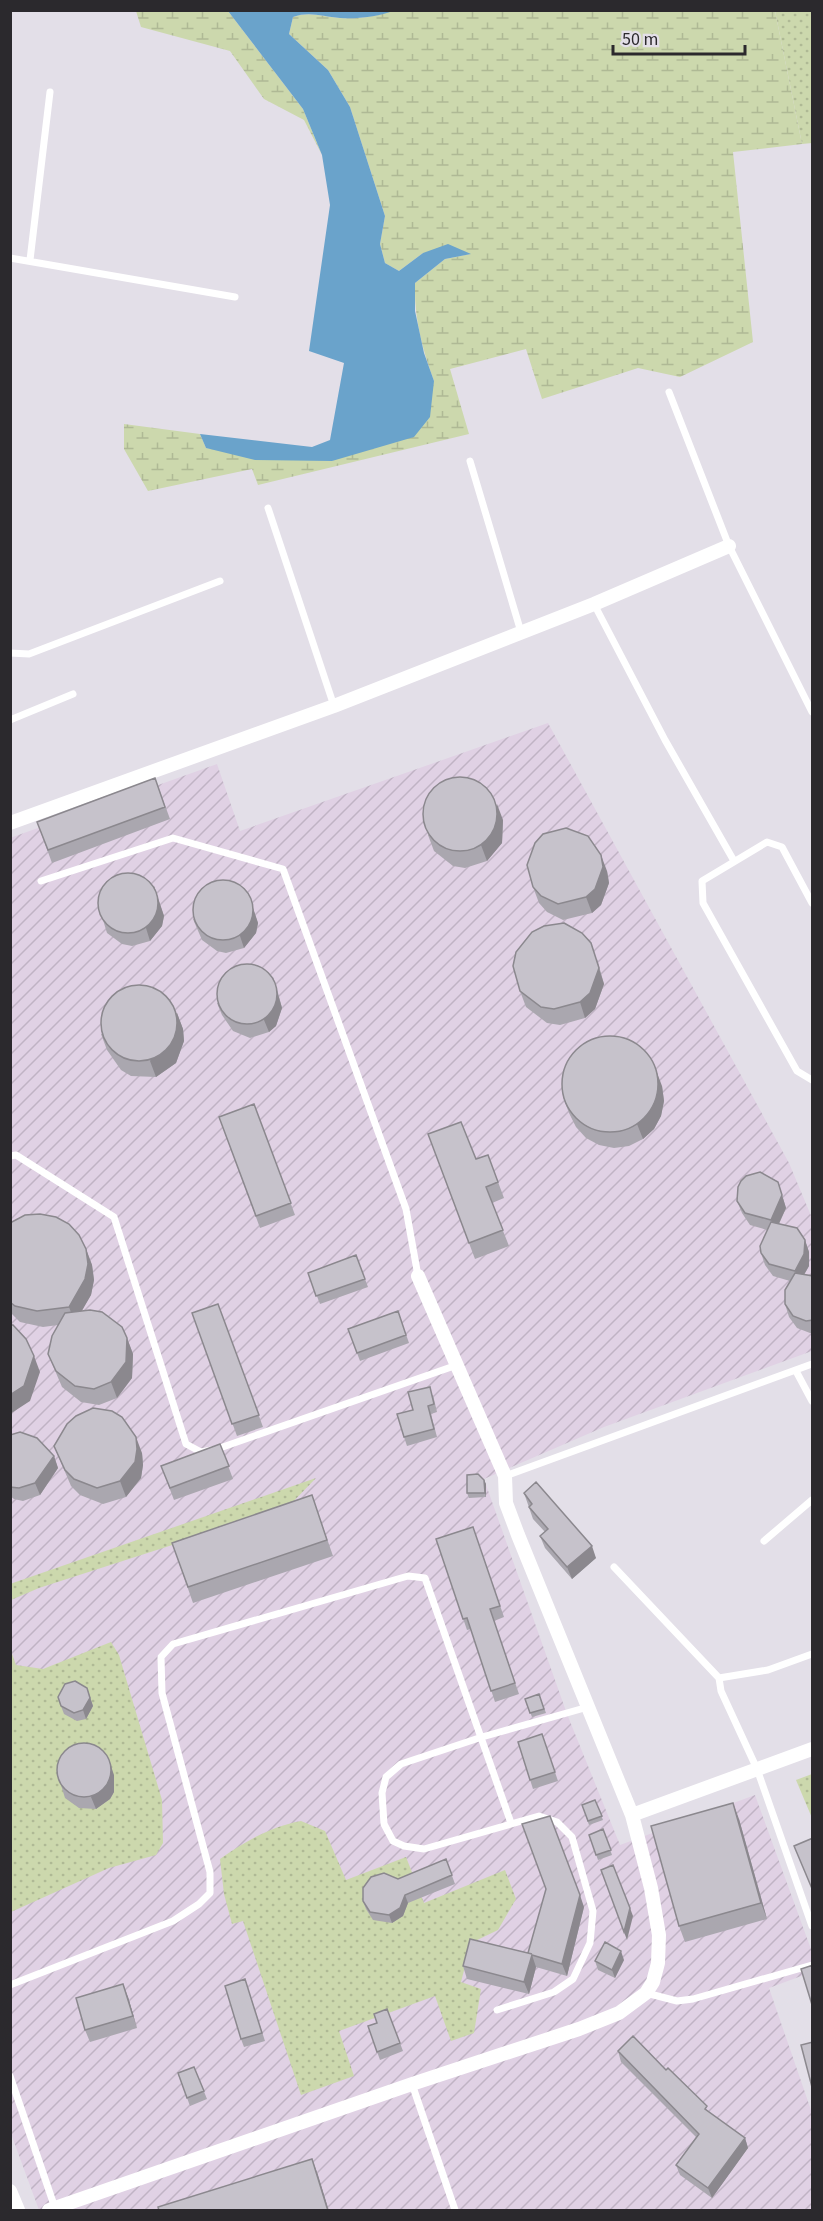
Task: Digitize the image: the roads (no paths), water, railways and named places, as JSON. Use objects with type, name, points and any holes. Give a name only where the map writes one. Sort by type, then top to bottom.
[{"type":"street","points":[[10,823],[334,706],[594,604],[729,546]]},
{"type":"street","points":[[52,2209],[412,2084],[579,2029],[619,2013],[646,1993],[653,1982],[658,1963],[659,1935],[651,1888],[632,1815],[506,1503],[505,1476],[418,1276]]},
{"type":"street","points":[[632,1815],[813,1749]]},
{"type":"street","points":[[10,2191],[18,2211]]},
{"type":"lane","points":[[30,260],[50,92]]},
{"type":"lane","points":[[10,258],[235,297]]},
{"type":"lane","points":[[669,392],[729,546],[813,711]]},
{"type":"lane","points":[[470,461],[521,632]]},
{"type":"lane","points":[[268,508],[334,706]]},
{"type":"lane","points":[[10,653],[29,654],[220,581]]},
{"type":"lane","points":[[594,604],[665,740],[734,861]]},
{"type":"lane","points":[[10,720],[73,694]]},
{"type":"lane","points":[[41,881],[173,838],[284,869],[406,1209],[418,1276]]},
{"type":"lane","points":[[813,903],[782,847],[767,842],[702,882],[703,903],[796,1071],[813,1080]]},
{"type":"lane","points":[[10,1156],[16,1155],[114,1217],[186,1444],[201,1452],[217,1449],[457,1365]]},
{"type":"lane","points":[[505,1476],[813,1364]]},
{"type":"lane","points":[[796,1371],[813,1401]]},
{"type":"lane","points":[[764,1541],[813,1500]]},
{"type":"lane","points":[[614,1567],[719,1678],[721,1691],[757,1769],[813,1926]]},
{"type":"lane","points":[[10,1984],[172,1921],[199,1904],[210,1893],[210,1872],[162,1692],[161,1657],[173,1644],[408,1576],[425,1578],[511,1822]]},
{"type":"lane","points":[[719,1678],[768,1671],[813,1654]]},
{"type":"lane","points":[[497,2010],[554,1992],[573,1979],[590,1943],[593,1911],[572,1837],[557,1822],[539,1816],[511,1822],[424,1849],[404,1846],[393,1841],[384,1824],[382,1793],[386,1777],[401,1764],[482,1737],[588,1707]]},
{"type":"lane","points":[[646,1993],[677,2001],[693,1999],[813,1965]]},
{"type":"lane","points":[[10,2076],[52,2209]]},
{"type":"lane","points":[[412,2084],[454,2210]]},
{"type":"water","points":[[228,11],[393,11],[353,18],[299,15],[293,17],[289,34],[328,70],[350,107],[385,216],[380,244],[385,263],[399,271],[423,253],[448,244],[471,254],[445,259],[415,283],[415,311],[424,353],[434,381],[430,417],[414,437],[332,461],[255,460],[206,448],[200,434],[312,447],[330,440],[344,363],[309,351],[330,205],[322,155],[303,109]]}]
